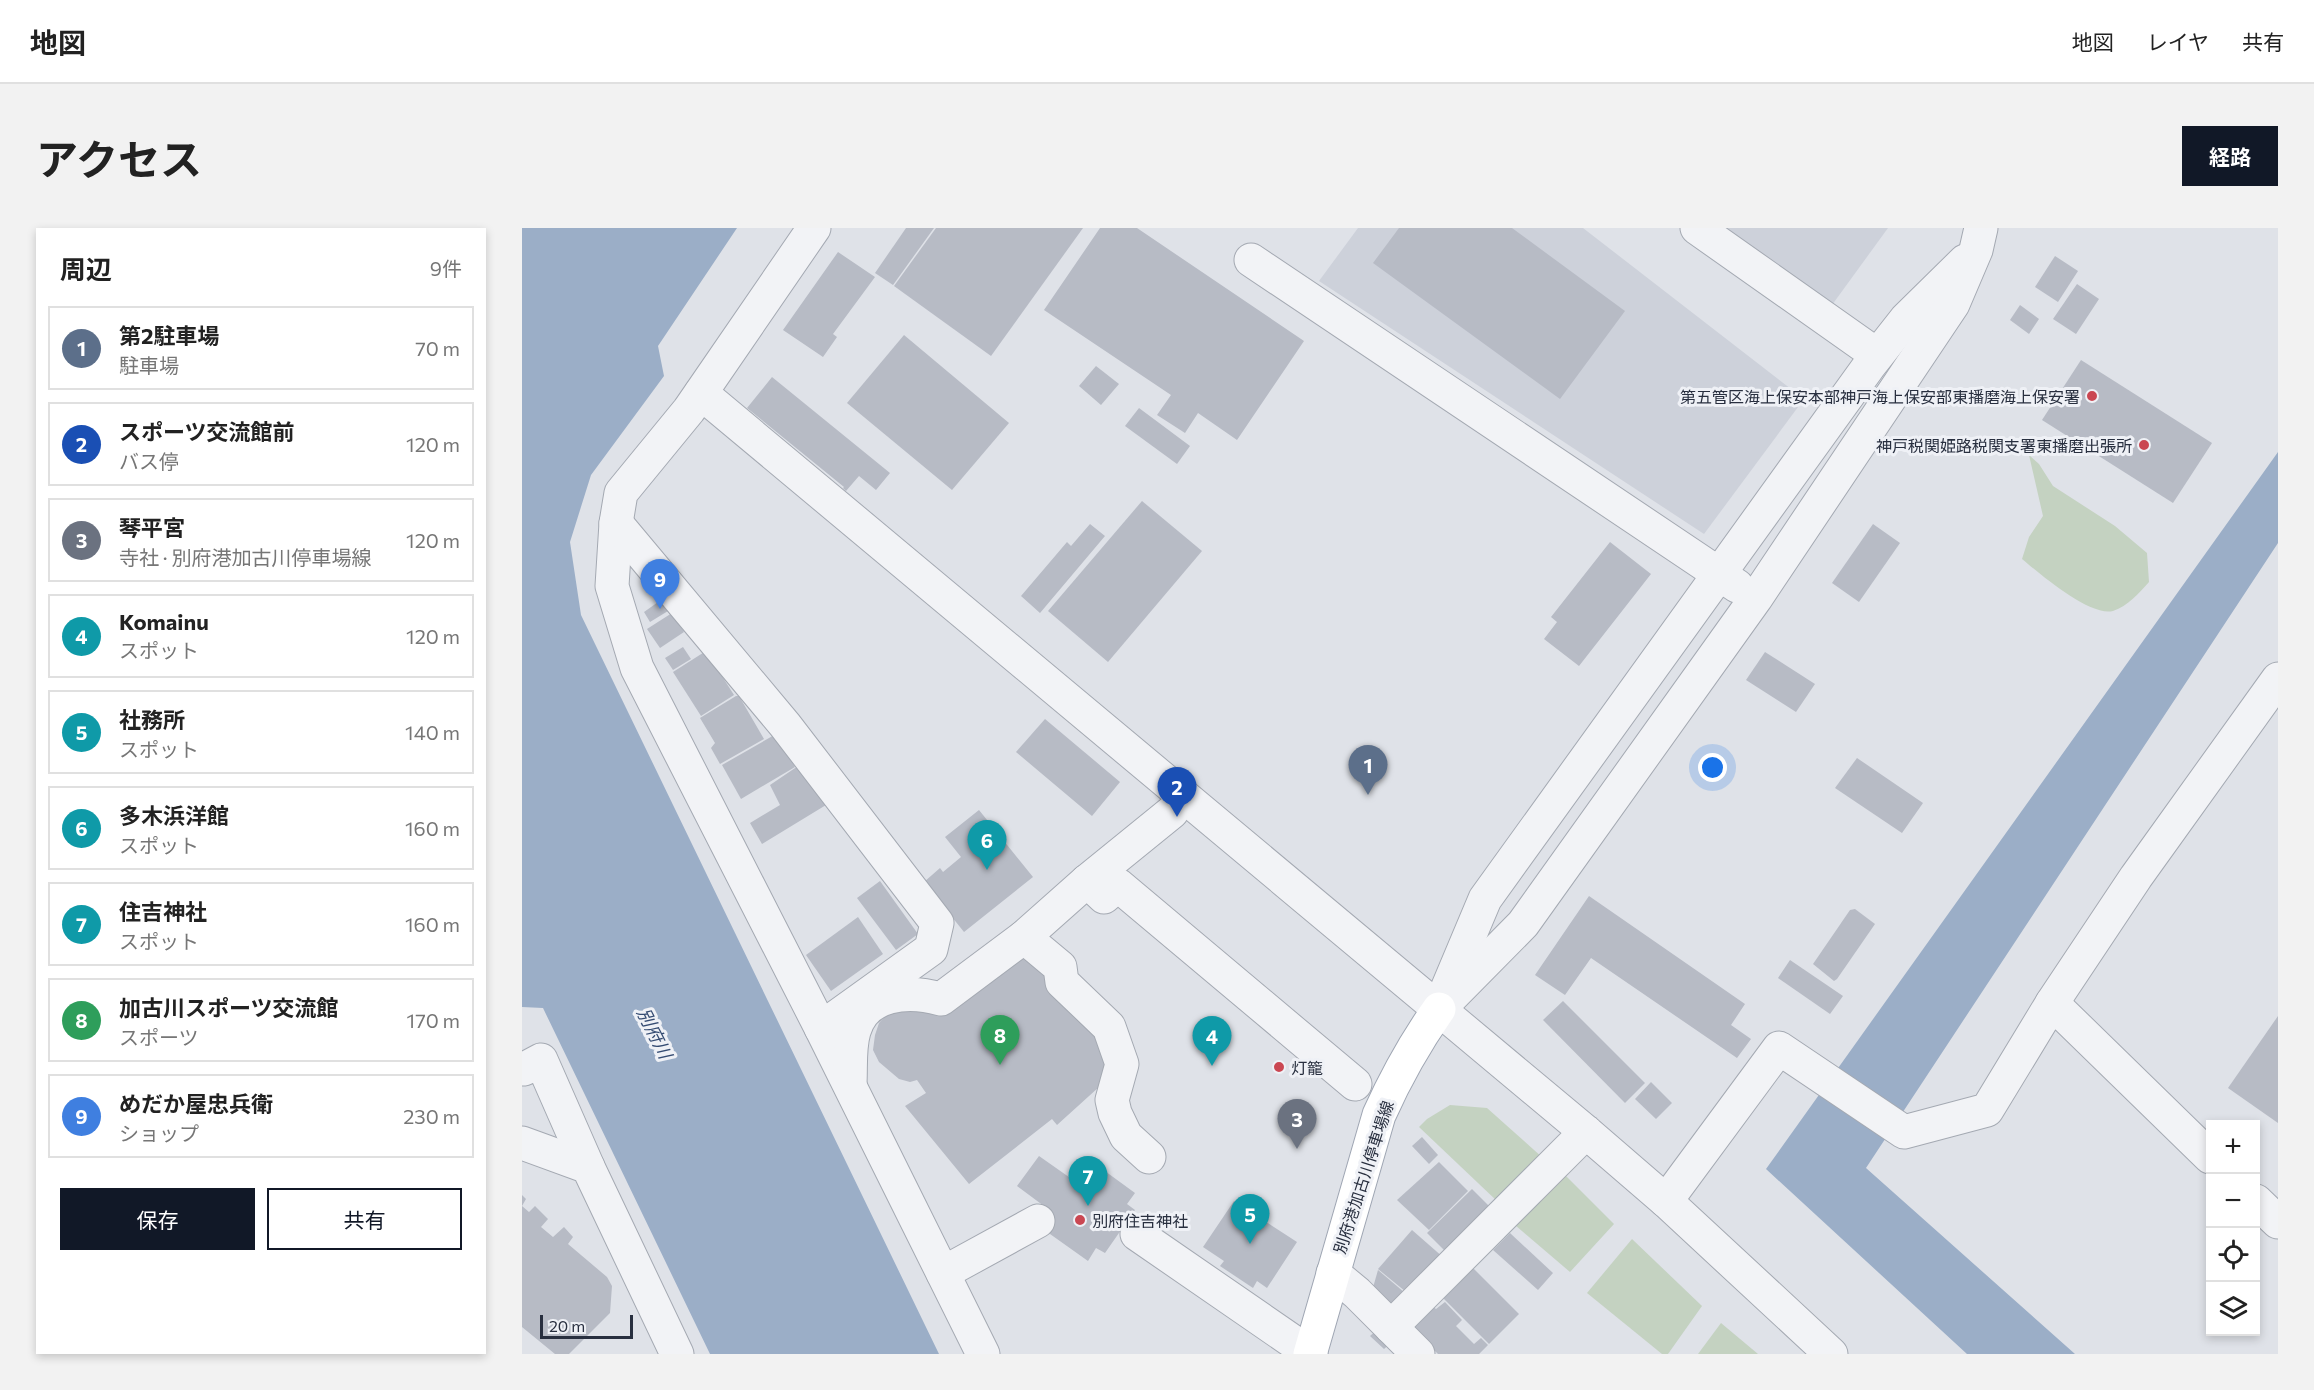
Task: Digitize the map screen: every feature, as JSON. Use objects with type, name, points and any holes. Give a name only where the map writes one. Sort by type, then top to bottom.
[{"type":"main road","name":"別府港加古川停車場線","points":[[1310,1354],[1370,1143],[1384,1104],[1395,1078],[1439,1009]]},
{"type":"street","points":[[814,228],[701,393],[621,493],[616,523],[612,586],[637,668],[821,1028],[983,1354]]},
{"type":"street","points":[[1697,228],[1877,355]]},
{"type":"street","points":[[1439,1009],[1523,924],[1756,598],[1953,304],[1979,239]]},
{"type":"street","points":[[1439,1009],[1485,899],[1877,355],[1906,319],[1979,239]]},
{"type":"street","points":[[1251,260],[1756,598]]},
{"type":"street","points":[[701,393],[1586,1132],[1666,1201],[1810,1347]]},
{"type":"street","points":[[616,523],[785,725],[937,923],[931,949],[821,1028]]},
{"type":"street","points":[[1666,1201],[1779,1048],[1904,1132],[1987,1110],[2052,1003],[2136,877],[2278,679]]},
{"type":"street","points":[[850,1086],[854,1030],[863,1015],[876,1002],[903,993],[923,994],[941,999],[1024,937],[1172,812]]},
{"type":"street","points":[[1088,881],[1104,897],[1118,885],[1355,1083]]},
{"type":"street","points":[[1118,904],[1352,1095],[1384,1104]]},
{"type":"street","points":[[1024,937],[1060,967],[1062,982],[1109,1027],[1122,1064],[1112,1100],[1115,1113],[1126,1136],[1149,1156]]},
{"type":"street","points":[[2052,1003],[2206,1152]]},
{"type":"street","points":[[524,1070],[541,1060],[588,1167],[677,1354]]},
{"type":"street","points":[[1391,1328],[1586,1132]]},
{"type":"street","points":[[522,1143],[588,1167]]},
{"type":"street","points":[[2260,1205],[2278,1222]]},
{"type":"street","points":[[943,1272],[1038,1221]]},
{"type":"street","points":[[1137,1234],[1310,1354]]},
{"type":"street","points":[[1333,1273],[1357,1293],[1418,1354]]},
{"type":"shaded area","points":[[1358,228],[1583,228],[1804,399],[1704,534],[1319,281]]},
{"type":"shaded area","points":[[1682,228],[1888,228],[1816,327]]},
{"type":"green space","points":[[2029,455],[2039,464],[2053,486],[2115,526],[2147,553],[2149,582],[2124,606],[2113,611],[2092,608],[2066,593],[2022,559],[2029,537],[2043,516]]},
{"type":"green space","points":[[1450,1105],[1487,1108],[1543,1158],[1498,1202],[1419,1127],[1427,1119]]},
{"type":"green space","points":[[1558,1168],[1614,1224],[1570,1272],[1508,1219]]},
{"type":"green space","points":[[1632,1239],[1702,1306],[1668,1354],[1662,1354],[1587,1293]]},
{"type":"green space","points":[[1721,1323],[1758,1354],[1698,1354]]},
{"type":"water","name":"別府川","points":[[522,228],[737,228],[658,346],[664,376],[591,475],[570,542],[581,615],[939,1354],[710,1354],[543,1008],[522,1007]]},
{"type":"water","points":[[2278,452],[2278,543],[1866,1168],[2075,1354],[1967,1354],[1766,1169]]},
{"type":"building","points":[[906,228],[934,228],[893,285],[875,273]]},
{"type":"building","points":[[936,228],[1083,228],[991,356],[894,286]]},
{"type":"building","points":[[1100,228],[1137,228],[1304,341],[1237,440],[1198,413],[1185,433],[1157,415],[1171,395],[1044,310]]},
{"type":"building","points":[[1399,228],[1512,228],[1625,311],[1560,399],[1373,263]]},
{"type":"building","points":[[838,252],[875,277],[833,334],[837,337],[823,357],[783,330]]},
{"type":"building","points":[[2055,256],[2078,271],[2058,302],[2035,287]]},
{"type":"building","points":[[2077,284],[2099,299],[2076,334],[2053,319]]},
{"type":"building","points":[[2020,305],[2039,319],[2029,334],[2010,320]]},
{"type":"building","points":[[904,335],[1009,423],[952,490],[847,403]]},
{"type":"building","points":[[2081,360],[2212,443],[2173,503],[2042,420]]},
{"type":"building","points":[[1096,366],[1119,384],[1101,405],[1079,386]]},
{"type":"building","points":[[772,377],[890,473],[876,490],[859,476],[846,491],[747,408]]},
{"type":"building","points":[[1139,408],[1190,446],[1177,464],[1125,426]]},
{"type":"building","points":[[1142,501],[1202,551],[1108,662],[1048,611]]},
{"type":"building","points":[[1090,524],[1105,536],[1040,613],[1021,596],[1067,542],[1071,546]]},
{"type":"building","points":[[1873,524],[1900,543],[1859,602],[1832,583]]},
{"type":"building","points":[[1610,542],[1651,574],[1579,666],[1544,639],[1557,622],[1551,617]]},
{"type":"building","points":[[661,600],[668,611],[650,622],[644,612]]},
{"type":"building","points":[[672,613],[684,632],[660,648],[647,629]]},
{"type":"building","points":[[683,647],[691,659],[673,670],[665,658]]},
{"type":"building","points":[[706,651],[734,695],[701,716],[673,672]]},
{"type":"building","points":[[1765,652],[1815,684],[1796,712],[1746,680]]},
{"type":"building","points":[[739,696],[764,739],[720,764],[711,748],[715,743],[700,718]]},
{"type":"building","points":[[1045,719],[1120,782],[1092,816],[1016,752]]},
{"type":"building","points":[[776,734],[795,767],[741,799],[722,765]]},
{"type":"building","points":[[1857,758],[1923,803],[1902,833],[1835,788]]},
{"type":"building","points":[[801,764],[826,805],[762,844],[750,823],[780,805],[770,785]]},
{"type":"building","points":[[979,810],[1033,877],[964,932],[924,882],[940,868],[943,872],[961,857],[945,837]]},
{"type":"building","points":[[880,881],[918,934],[896,950],[857,898]]},
{"type":"building","points":[[1589,896],[1745,1004],[1731,1025],[1751,1039],[1737,1058],[1591,958],[1565,995],[1535,975]]},
{"type":"building","points":[[1855,909],[1875,924],[1834,981],[1813,964],[1850,910]]},
{"type":"building","points":[[858,917],[883,954],[831,991],[806,955]]},
{"type":"building","points":[[1030,948],[1120,1068],[1057,1125],[1052,1119],[969,1184],[905,1106],[926,1093],[917,1080],[910,1082],[899,1079],[879,1062],[873,1050],[875,1035],[879,1023],[887,1014]]},
{"type":"building","points":[[1790,960],[1843,996],[1830,1014],[1778,978]]},
{"type":"building","points":[[1563,1001],[1645,1083],[1625,1103],[1543,1020]]},
{"type":"building","points":[[2278,1016],[2278,1123],[2228,1088]]},
{"type":"building","points":[[1651,1082],[1672,1103],[1656,1119],[1635,1099]]},
{"type":"building","points":[[1422,1137],[1438,1155],[1429,1164],[1412,1146]]},
{"type":"building","points":[[1039,1156],[1076,1182],[1083,1172],[1092,1177],[1098,1166],[1135,1193],[1127,1204],[1135,1210],[1105,1253],[1096,1248],[1088,1261],[1050,1234],[1052,1219],[1048,1209],[1017,1186]]},
{"type":"building","points":[[1439,1162],[1468,1191],[1429,1230],[1397,1200]]},
{"type":"building","points":[[1472,1189],[1495,1212],[1460,1248],[1453,1242],[1444,1250],[1427,1233]]},
{"type":"building","points":[[1234,1201],[1297,1242],[1267,1288],[1257,1281],[1253,1288],[1220,1266],[1224,1261],[1203,1247]]},
{"type":"building","points":[[522,1206],[529,1212],[535,1206],[548,1219],[541,1227],[553,1237],[564,1227],[573,1237],[568,1244],[607,1277],[612,1286],[610,1313],[569,1354],[555,1354],[522,1327]]},
{"type":"building","points":[[1412,1230],[1444,1258],[1411,1296],[1378,1269]]},
{"type":"building","points":[[1510,1233],[1553,1273],[1538,1290],[1493,1250]]},
{"type":"building","points":[[1473,1268],[1519,1314],[1489,1344],[1441,1296]]},
{"type":"building","points":[[1378,1270],[1411,1298],[1395,1314],[1372,1291]]},
{"type":"building","points":[[1445,1302],[1462,1320],[1456,1326],[1474,1344],[1481,1338],[1488,1345],[1479,1354],[1438,1354],[1407,1323],[1428,1303],[1436,1309]]},
{"type":"building","points":[[1378,1329],[1392,1342],[1384,1349],[1370,1336]]},
{"type":"place","name":"第五管区海上保安本部神戸海上保安部東播磨海上保安署","points":[[2092,396]]},
{"type":"place","name":"神戸税関姫路税関支署東播磨出張所","points":[[2144,445]]},
{"type":"place","name":"めだか屋忠兵衛","points":[[660,609]]},
{"type":"place","name":"第2駐車場","points":[[1368,795]]},
{"type":"place","name":"スポーツ交流館前","points":[[1177,817]]},
{"type":"place","name":"多木浜洋館","points":[[987,870]]},
{"type":"place","name":"加古川スポーツ交流館","points":[[1000,1065]]},
{"type":"place","name":"Komainu","points":[[1212,1066]]},
{"type":"place","name":"灯籠","points":[[1279,1067]]},
{"type":"place","name":"琴平宮","points":[[1297,1149]]},
{"type":"place","name":"住吉神社","points":[[1088,1206]]},
{"type":"place","name":"別府住吉神社","points":[[1080,1220]]},
{"type":"place","name":"社務所","points":[[1250,1244]]}]
